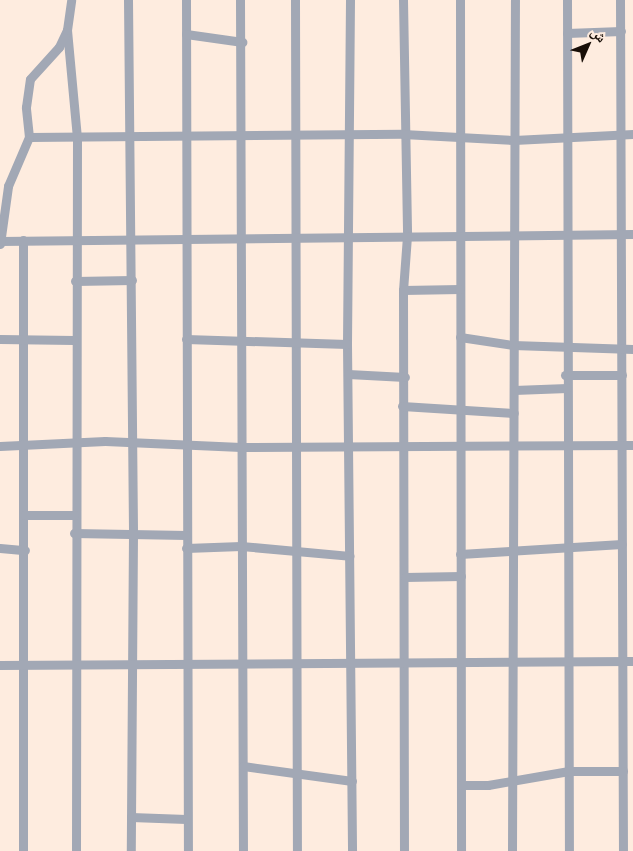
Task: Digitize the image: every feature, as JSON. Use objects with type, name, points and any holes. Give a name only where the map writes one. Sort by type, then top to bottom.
[{"type":"street","points":[[71,0],[67,30],[77,137],[74,238],[76,851]]},
{"type":"street","points":[[128,0],[132,135],[131,442],[133,534],[130,666],[130,851]]},
{"type":"street","points":[[186,0],[187,135],[184,236],[187,446],[185,663],[190,742],[186,819],[188,851]]},
{"type":"street","points":[[240,0],[242,42],[239,236],[243,851]]},
{"type":"street","points":[[295,0],[296,446],[293,553],[298,774],[296,851]]},
{"type":"street","points":[[350,0],[348,135],[350,236],[347,344],[352,662],[352,851]]},
{"type":"street","points":[[403,0],[403,134],[407,236],[403,290],[405,377],[402,406],[406,662],[404,851]]},
{"type":"street","points":[[460,0],[462,140],[460,235],[460,662],[462,784],[460,851]]},
{"type":"street","points":[[512,851],[514,779],[513,345],[515,0]]},
{"type":"street","points":[[567,0],[568,140],[565,375],[569,851]]},
{"type":"street","points":[[620,0],[621,133],[629,234],[623,288],[621,349],[623,851]]},
{"type":"street","points":[[67,30],[59,46],[30,79],[26,107],[29,137],[8,186],[0,242],[132,236],[629,234]]},
{"type":"street","points":[[567,33],[620,31]]},
{"type":"street","points":[[186,34],[242,42]]},
{"type":"street","points":[[29,137],[403,134],[462,140],[568,140],[621,133],[633,134]]},
{"type":"street","points":[[23,240],[25,340],[23,851]]},
{"type":"street","points":[[75,282],[132,280]]},
{"type":"street","points":[[623,288],[633,289]]},
{"type":"street","points":[[403,290],[460,289]]},
{"type":"street","points":[[460,337],[513,345],[566,344],[633,349]]},
{"type":"street","points":[[0,339],[74,340]]},
{"type":"street","points":[[186,339],[240,339],[347,344]]},
{"type":"street","points":[[348,374],[405,377]]},
{"type":"street","points":[[565,375],[622,374]]},
{"type":"street","points":[[514,390],[566,388]]},
{"type":"street","points":[[402,406],[461,413],[514,413]]},
{"type":"street","points":[[0,446],[74,441],[241,447],[633,445]]},
{"type":"street","points":[[25,515],[74,515]]},
{"type":"street","points":[[74,533],[186,535]]},
{"type":"street","points":[[460,554],[622,544]]},
{"type":"street","points":[[186,548],[241,546],[293,553],[350,556]]},
{"type":"street","points":[[0,548],[25,550]]},
{"type":"street","points":[[405,577],[461,576]]},
{"type":"street","points":[[0,665],[130,666],[185,663],[352,662],[568,664],[633,661]]},
{"type":"street","points":[[243,766],[352,781]]},
{"type":"street","points":[[462,784],[569,771],[622,771]]},
{"type":"street","points":[[130,817],[186,819]]}]
